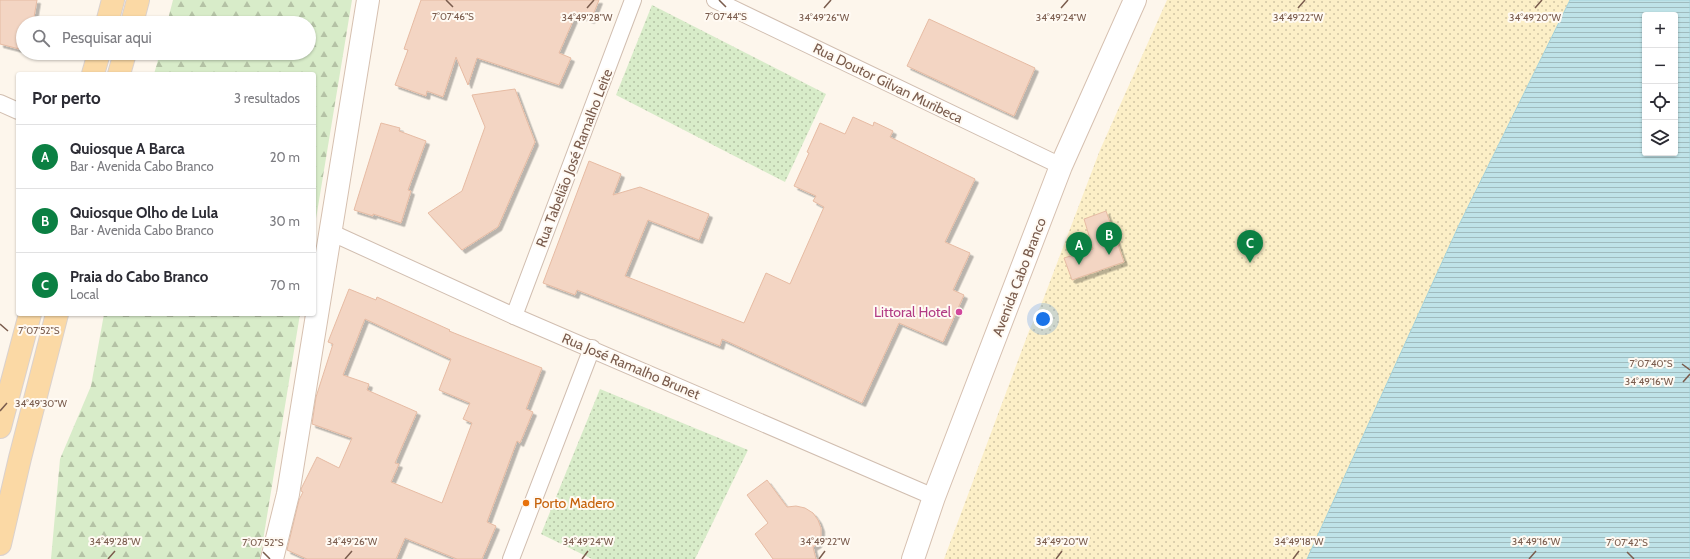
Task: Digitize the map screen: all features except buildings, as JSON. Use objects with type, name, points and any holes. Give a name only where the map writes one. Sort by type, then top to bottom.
[{"type":"main road","points":[[109,16],[113,0]]},
{"type":"main road","points":[[134,16],[138,0]]},
{"type":"main road","points":[[272,559],[288,494],[368,0]]},
{"type":"main road","name":"Avenida Cabo Branco","points":[[913,559],[934,497],[1061,166],[1135,0]]},
{"type":"main road","points":[[94,72],[97,60]]},
{"type":"main road","points":[[120,72],[123,60]]},
{"type":"main road","points":[[0,427],[29,316]]},
{"type":"main road","points":[[0,544],[20,458],[57,316]]},
{"type":"street","name":"Rua Tabelião José Ramalho Leite","points":[[514,316],[633,0]]},
{"type":"street","name":"Rua Doutor Gilvan Muribeca","points":[[715,0],[1061,166]]},
{"type":"street","points":[[0,104],[16,110]]},
{"type":"street","name":"Rua José Ramalho Brunet","points":[[330,232],[514,316],[592,348],[934,497]]},
{"type":"street","points":[[512,559],[592,348]]},
{"type":"green space","points":[[173,0],[352,0],[316,219],[316,72],[155,72],[158,60],[316,60],[316,16],[169,16]]},
{"type":"green space","points":[[652,5],[826,94],[785,182],[616,95]]},
{"type":"green space","points":[[104,316],[300,316],[260,559],[51,559],[60,459],[91,386]]},
{"type":"green space","points":[[600,389],[748,450],[695,559],[592,559],[541,534]]},
{"type":"sand","points":[[1167,0],[1570,0],[1459,225],[1307,559],[944,559],[1029,331],[1043,300],[1100,150]]},
{"type":"water","points":[[1570,0],[1690,0],[1690,559],[1307,559],[1459,225]]},
{"type":"place","name":"Quiosque Olho de Lula","points":[[1109,255]]},
{"type":"place","name":"Praia do Cabo Branco","points":[[1250,263]]},
{"type":"place","name":"Quiosque A Barca","points":[[1079,265]]},
{"type":"place","name":"Littoral Hotel","points":[[959,312]]},
{"type":"place","name":"Porto Madero","points":[[526,503]]}]
